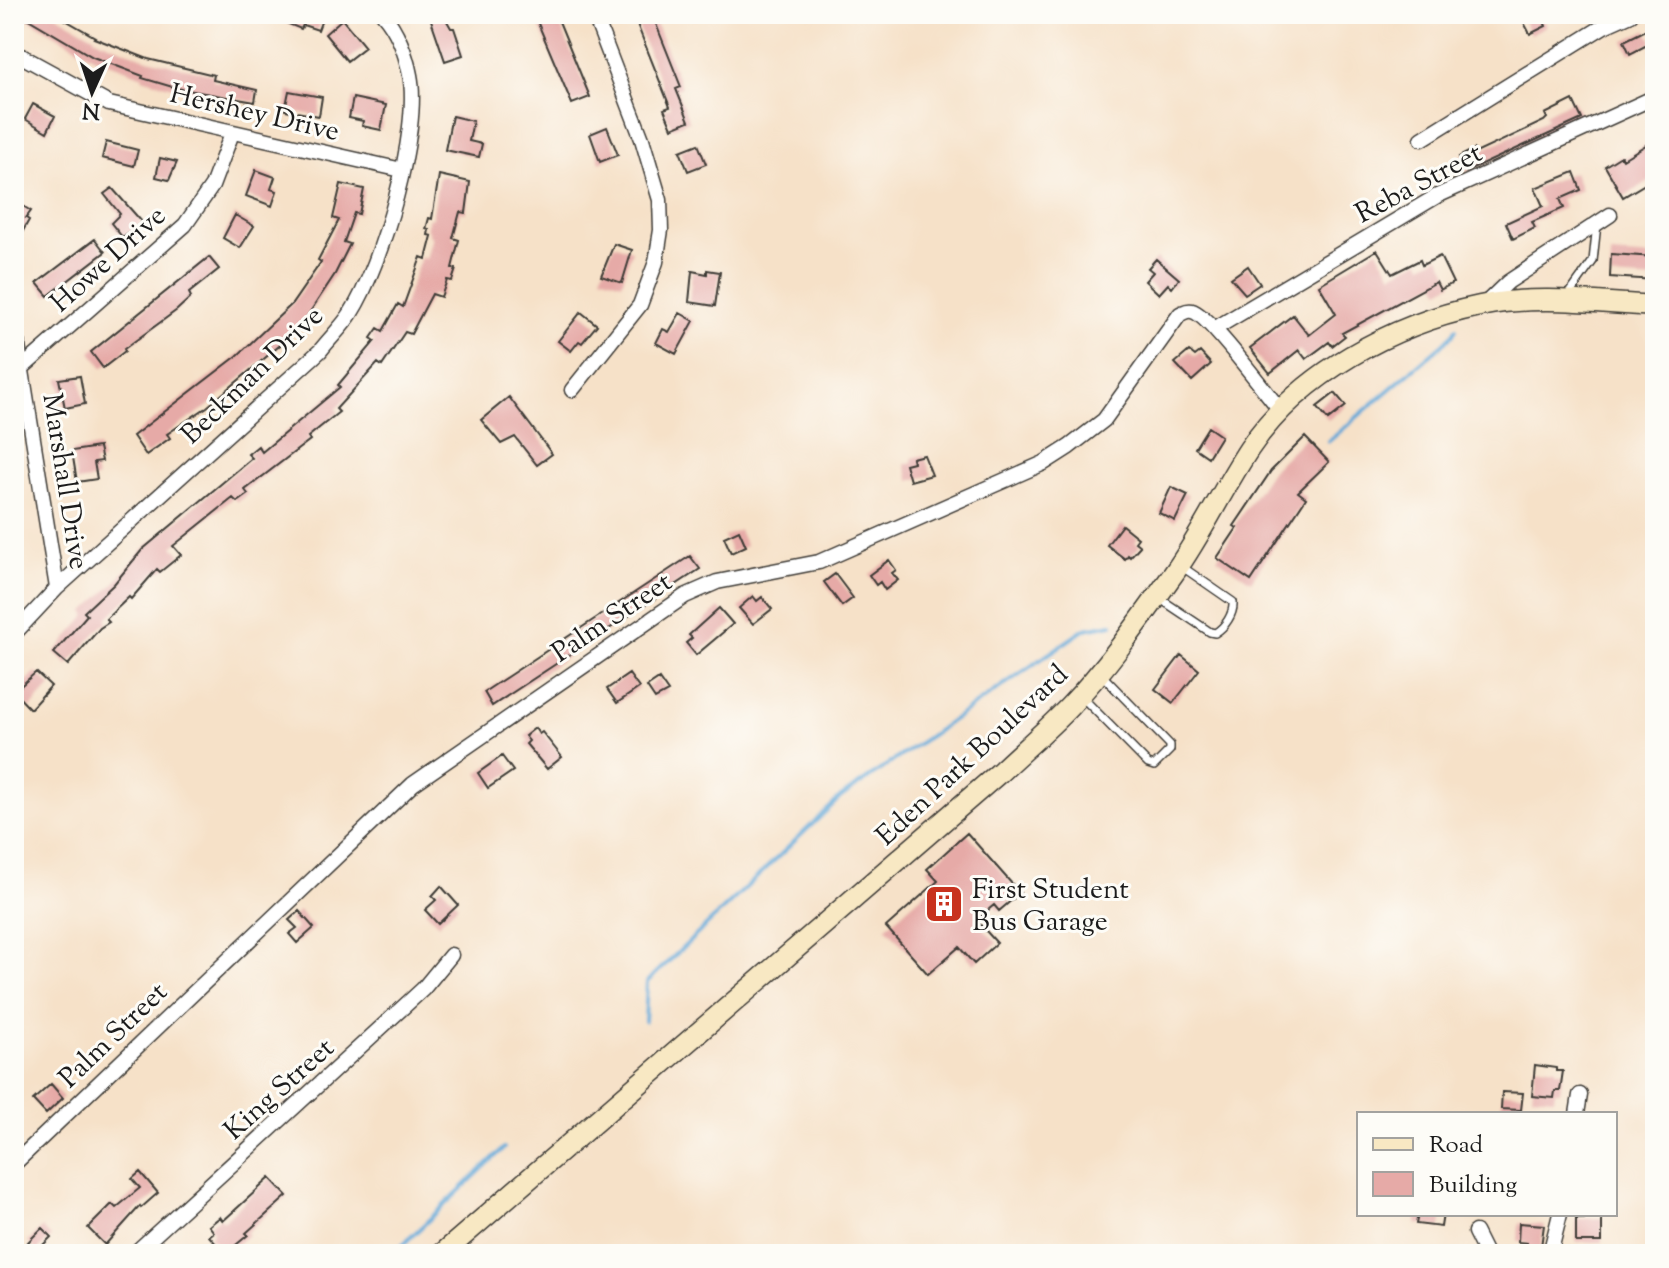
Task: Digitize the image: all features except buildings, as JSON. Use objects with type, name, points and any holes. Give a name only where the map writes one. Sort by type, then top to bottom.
[{"type":"main road","name":"Eden Park Boulevard","points":[[442,1254],[987,783],[1079,695],[1179,565],[1250,447],[1281,411],[1345,360],[1439,316],[1483,305],[1549,300],[1655,306]]},
{"type":"street","name":"Beckman Drive","points":[[57,588],[320,351],[351,313],[379,258],[402,170],[410,124],[410,77],[393,26],[383,14]]},
{"type":"street","points":[[572,390],[640,305],[656,262],[661,230],[660,200],[642,139],[594,14]]},
{"type":"street","points":[[1422,139],[1604,26],[1631,14]]},
{"type":"street","name":"Hershey Drive","points":[[14,52],[109,104],[402,170]]},
{"type":"street","name":"Reba Street","points":[[1214,329],[1437,196],[1655,97]]},
{"type":"street","name":"Howe Drive","points":[[22,368],[185,225],[212,186],[232,133]]},
{"type":"street","points":[[1483,305],[1508,282],[1604,219]]},
{"type":"street","name":"Palm Street","points":[[14,1164],[413,784],[685,596],[717,582],[819,562],[1044,463],[1104,420],[1180,314],[1189,310],[1214,329],[1281,411]]},
{"type":"street","name":"Marshall Drive","points":[[14,321],[22,368],[20,385],[57,588],[14,634]]},
{"type":"street","name":"King Street","points":[[134,1254],[423,989],[451,955]]},
{"type":"street","points":[[1577,1112],[1580,1095]]},
{"type":"street","points":[[1550,1254],[1560,1216]]},
{"type":"street","points":[[1475,1232],[1486,1254]]},
{"type":"lane","points":[[1565,301],[1593,261],[1604,219]]},
{"type":"lane","points":[[1157,596],[1210,632],[1220,630],[1230,616],[1233,602],[1179,565]]},
{"type":"lane","points":[[1079,695],[1148,764],[1154,766],[1170,750],[1170,745],[1099,672]]},
{"type":"waterway","points":[[1329,441],[1452,336],[1456,329]]},
{"type":"waterway","points":[[645,1021],[647,982],[841,797],[1085,629],[1112,624]]},
{"type":"waterway","points":[[393,1254],[504,1148]]},
{"type":"place","name":"First Student Bus Garage","points":[[944,904]]}]
